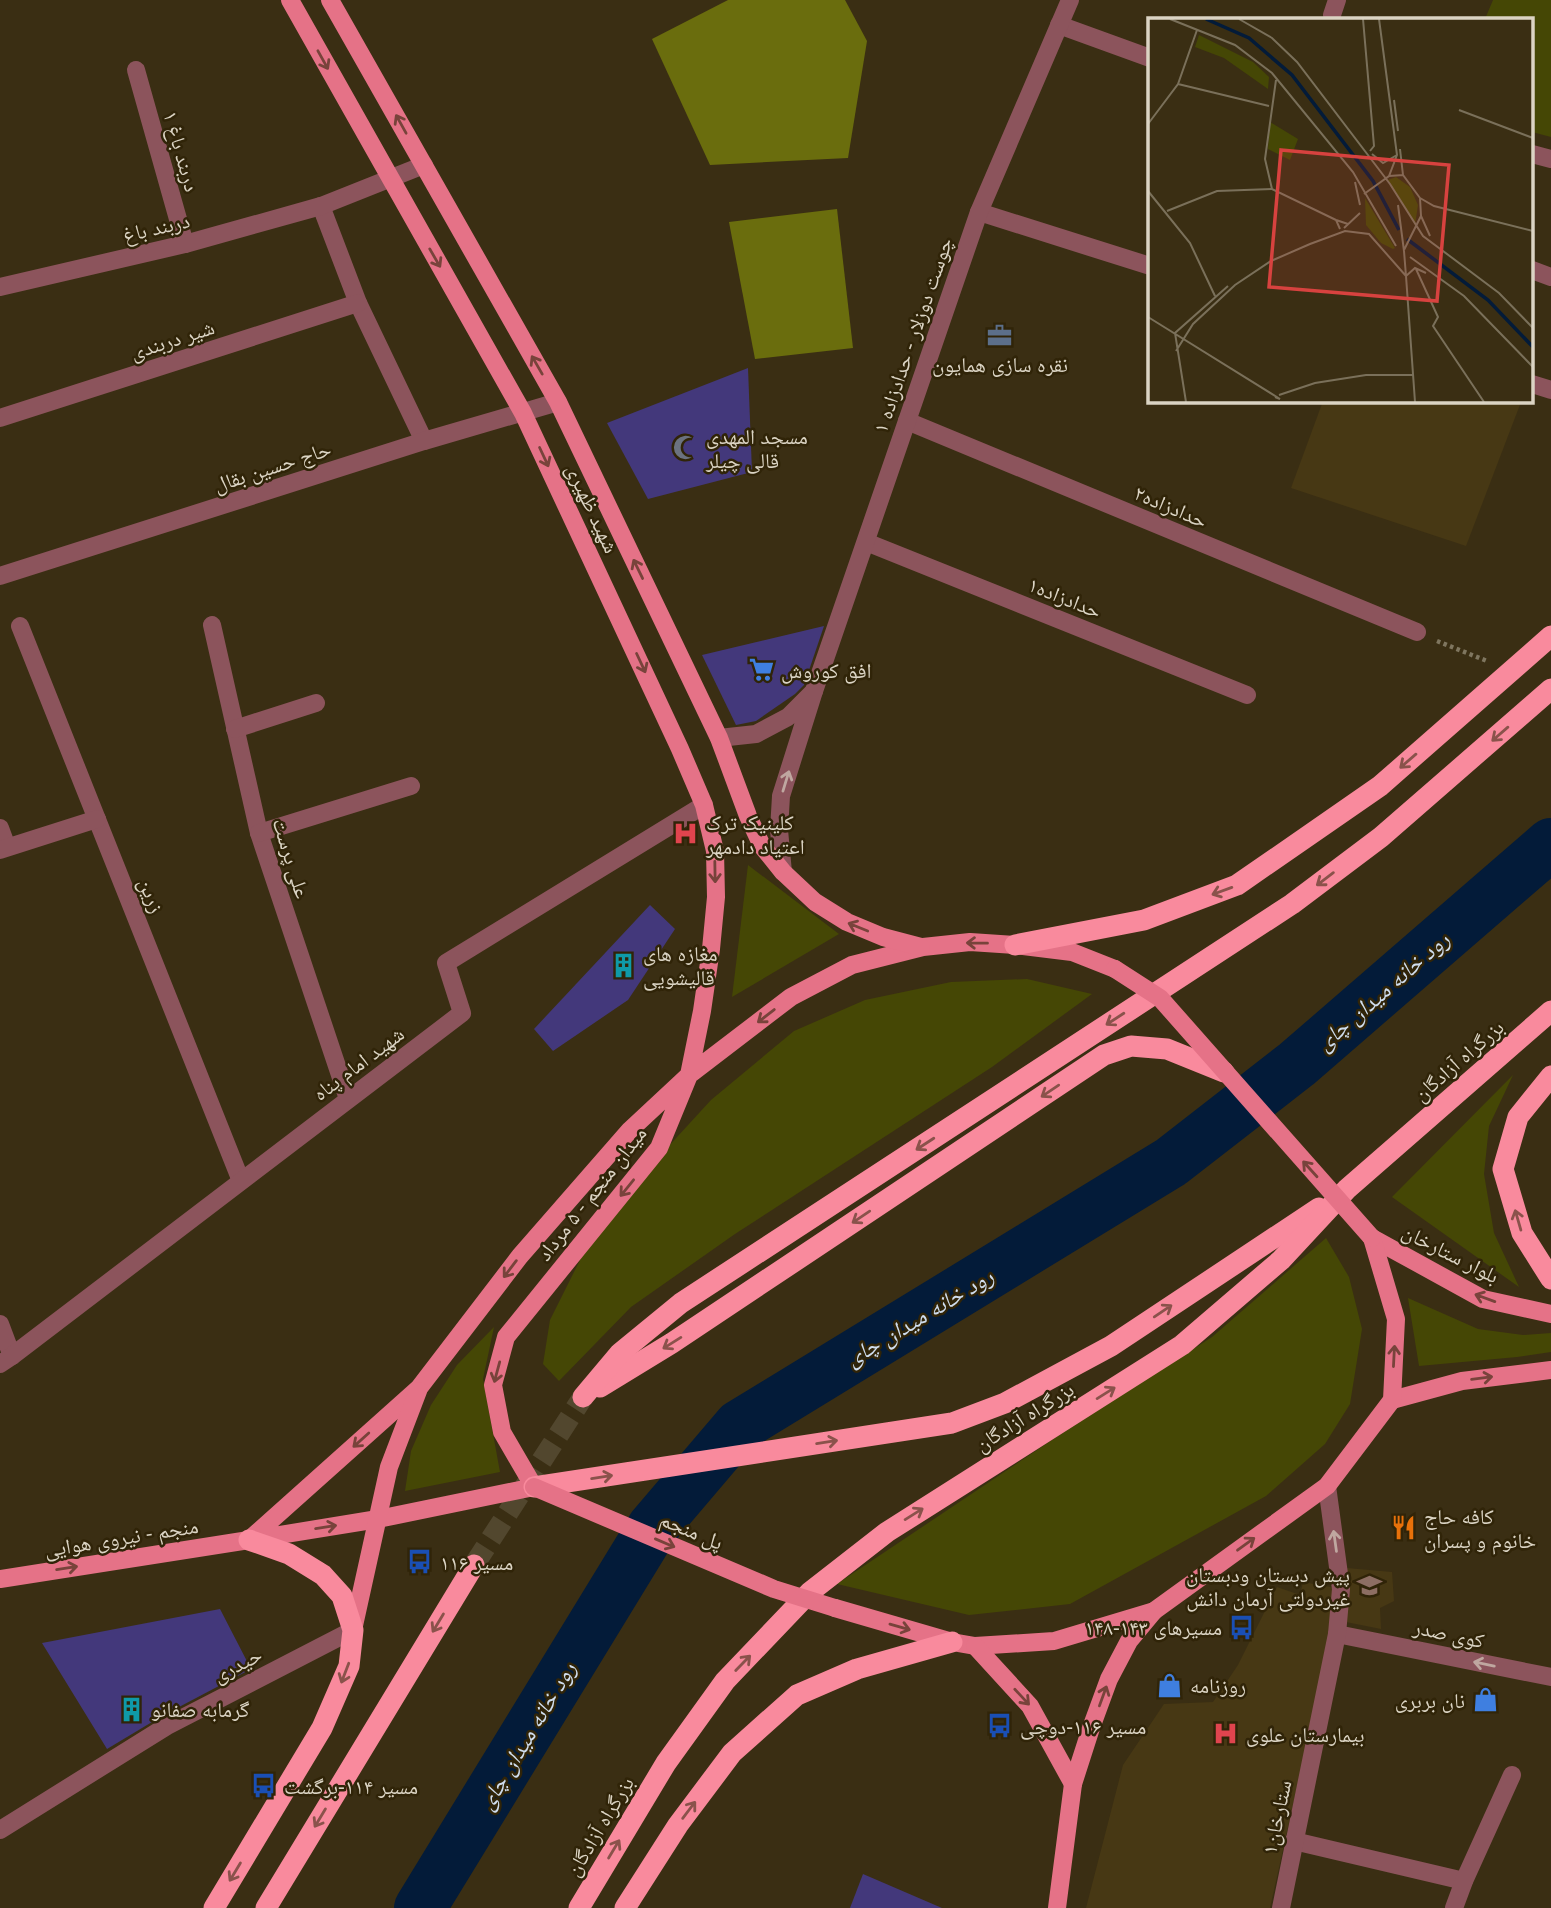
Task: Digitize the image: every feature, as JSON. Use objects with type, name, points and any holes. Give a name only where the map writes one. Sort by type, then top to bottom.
[{"type":"highway","points":[[1015,945],[1144,920],[1237,885],[1380,786],[1551,636]]},
{"type":"highway","points":[[1224,1072],[1167,1049],[1131,1046],[1104,1055],[672,1343],[583,1397],[621,1353],[681,1303],[1292,904],[1381,837],[1551,689]]},
{"type":"highway","name":"بزرگراه آزادگان","points":[[579,1908],[666,1763],[703,1712],[726,1681],[810,1592],[887,1532],[1182,1345],[1281,1260],[1347,1189],[1551,1012]]},
{"type":"highway","points":[[1551,1076],[1518,1117],[1503,1169],[1522,1234],[1551,1279]]},
{"type":"highway","points":[[534,1488],[952,1423],[1005,1403],[1111,1346],[1347,1189]]},
{"type":"highway","points":[[214,1908],[322,1728],[349,1666],[354,1630],[342,1597],[323,1575],[289,1554],[249,1540]]},
{"type":"highway","points":[[266,1908],[474,1565]]},
{"type":"highway","points":[[625,1908],[678,1825],[732,1753],[797,1695],[857,1669],[952,1642]]},
{"type":"main road","name":"شهید ظهیری","points":[[290,0],[523,413],[704,806],[715,851],[716,897],[702,1011],[689,1075]]},
{"type":"main road","name":"شهید ظهیری","points":[[330,0],[558,402],[719,738],[762,846],[783,872],[815,902],[847,922],[883,937],[923,947]]},
{"type":"main road","points":[[249,1540],[419,1388],[520,1256],[630,1130],[689,1075],[791,997],[852,965],[923,947],[970,942],[1072,952],[1115,969],[1160,998],[1372,1238],[1396,1319],[1392,1400],[1327,1486],[1154,1611],[1129,1641],[1109,1679],[1073,1784],[1057,1908]]},
{"type":"main road","name":"میدان منجم - ۵ مرداد","points":[[534,1488],[502,1432],[494,1385],[506,1337],[659,1148],[689,1075]]},
{"type":"main road","name":"بلوار ستارخان","points":[[1372,1238],[1483,1299],[1551,1314]]},
{"type":"main road","points":[[1392,1400],[1462,1381],[1551,1370]]},
{"type":"main road","points":[[354,1630],[389,1467],[419,1388]]},
{"type":"main road","name":"منجم - نیروی هوایی","points":[[0,1579],[378,1519],[534,1488]]},
{"type":"main road","name":"پل منجم","points":[[534,1488],[774,1589],[952,1642]]},
{"type":"main road","points":[[952,1642],[975,1646],[1054,1641],[1154,1611]]},
{"type":"main road","points":[[975,1646],[1030,1706],[1073,1784]]},
{"type":"street","name":"چوست دوزلار - حدادزاده ۱","points":[[783,872],[779,830],[781,796],[814,691],[979,212],[1070,0]]},
{"type":"street","points":[[1059,25],[1148,57]]},
{"type":"street","name":"دربند باغ ۱","points":[[136,70],[184,244]]},
{"type":"street","points":[[1534,155],[1551,159]]},
{"type":"street","name":"دربند باغ","points":[[0,287],[184,244],[321,206],[424,165]]},
{"type":"street","points":[[321,206],[358,303],[424,442]]},
{"type":"street","points":[[979,212],[1148,265]]},
{"type":"street","points":[[1534,271],[1551,277]]},
{"type":"street","name":"شیر دربندی","points":[[0,418],[358,303]]},
{"type":"street","points":[[1534,385],[1551,390]]},
{"type":"street","name":"حاج حسین بقال","points":[[0,576],[558,402]]},
{"type":"street","name":"حدادزاده۲","points":[[907,421],[1417,632]]},
{"type":"street","name":"حدادزاده۱","points":[[866,541],[1247,695]]},
{"type":"street","name":"علی پرست","points":[[212,625],[259,833],[348,1100]]},
{"type":"street","name":"زرین","points":[[20,626],[241,1181]]},
{"type":"street","points":[[719,738],[757,734],[788,717],[814,691]]},
{"type":"street","points":[[235,729],[316,703]]},
{"type":"street","points":[[259,833],[411,786]]},
{"type":"street","name":"شهید امام پناه","points":[[6,1360],[462,1013],[446,963],[704,806]]},
{"type":"street","points":[[0,828],[4,848],[97,819]]},
{"type":"street","points":[[0,1325],[6,1360]]},
{"type":"street","name":"ستارخان۱","points":[[1281,1908],[1338,1633],[1341,1589],[1327,1486]]},
{"type":"street","name":"حیدری","points":[[0,1830],[167,1726],[354,1630]]},
{"type":"street","name":"کوی صدر","points":[[1338,1633],[1551,1677]]},
{"type":"street","points":[[1454,1908],[1512,1775]]},
{"type":"street","points":[[1294,1841],[1464,1881]]},
{"type":"path","points":[[1417,632],[1510,671]]},
{"type":"shaded area","points":[[728,0],[845,0],[867,41],[848,158],[710,165],[652,39]]},
{"type":"shaded area","points":[[1493,0],[1551,0],[1551,137],[1534,133],[1534,18],[1485,18]]},
{"type":"shaded area","points":[[837,209],[853,348],[755,359],[729,222]]},
{"type":"shaded area","points":[[1323,402],[1521,402],[1466,546],[1291,488]]},
{"type":"shaded area","points":[[748,865],[839,934],[732,997]]},
{"type":"shaded area","points":[[1027,979],[1092,994],[992,1067],[735,1234],[631,1307],[559,1381],[543,1364],[550,1320],[599,1222],[711,1100],[794,1031],[865,1000],[951,982]]},
{"type":"shaded area","points":[[1513,1075],[1489,1126],[1484,1174],[1494,1233],[1519,1287],[1392,1197]]},
{"type":"shaded area","points":[[1326,1238],[1349,1277],[1362,1329],[1350,1404],[1325,1444],[1266,1496],[1070,1604],[969,1615],[837,1584],[1212,1337]]},
{"type":"shaded area","points":[[1408,1298],[1478,1329],[1523,1335],[1551,1333],[1551,1352],[1419,1366]]},
{"type":"shaded area","points":[[494,1327],[483,1379],[500,1472],[405,1491],[411,1451],[431,1405],[457,1365]]},
{"type":"shaded area","name":"پیش دبستان ودبستان غیردولتی آرمان دانش","points":[[1347,1568],[1392,1572],[1394,1601],[1380,1608],[1381,1629],[1346,1622]]},
{"type":"shaded area","name":"بیمارستان علوی","points":[[1303,1582],[1341,1589],[1270,1908],[1086,1908],[1123,1765],[1164,1704],[1213,1702],[1238,1665],[1277,1587],[1300,1595]]},
{"type":"building","name":"مسجد المهدی قالی چیلر","points":[[748,368],[752,472],[648,499],[607,423]]},
{"type":"building","name":"افق کوروش","points":[[824,626],[804,685],[756,721],[736,725],[702,655]]},
{"type":"building","name":"مغازه های قالیشویی","points":[[650,905],[675,929],[628,1000],[553,1051],[534,1029]]},
{"type":"building","name":"گرمابه صفانو","points":[[220,1609],[251,1669],[162,1716],[107,1749],[42,1643]]},
{"type":"building","points":[[863,1874],[942,1908],[850,1908]]},
{"type":"waterway","name":"رود خانه میدان چای","points":[[420,1908],[653,1527],[739,1426],[1171,1162],[1297,1064],[1551,844]]},
{"type":"tunnel","points":[[474,1565],[583,1397]]},
{"type":"place","name":"نقره سازی همایون","points":[[1000,335]]},
{"type":"place","name":"مسجد المهدی قالی چیلر","points":[[686,448]]},
{"type":"place","name":"افق کوروش","points":[[761,670]]},
{"type":"place","name":"کلینیک ترک اعتیاد دادمهر","points":[[686,834]]},
{"type":"place","name":"مغازه های قالیشویی","points":[[623,965]]},
{"type":"place","name":"کافه حاج‌ خانوم‌ و پسران","points":[[1404,1528]]},
{"type":"place","name":"مسیر ۱۱۶","points":[[420,1562]]},
{"type":"place","name":"پیش دبستان ودبستان غیردولتی آرمان دانش","points":[[1370,1586]]},
{"type":"place","name":"مسیرهای ۱۴۳-۱۴۸","points":[[1242,1627]]},
{"type":"place","name":"روزنامه","points":[[1170,1685]]},
{"type":"place","name":"نان بربری","points":[[1485,1700]]},
{"type":"place","name":"گرمابه صفانو","points":[[131,1709]]},
{"type":"place","name":"مسیر ۱۱۶-دوچی","points":[[1000,1726]]},
{"type":"place","name":"بیمارستان علوی","points":[[1226,1734]]},
{"type":"place","name":"مسیر ۱۱۴-برگشت","points":[[264,1786]]}]
